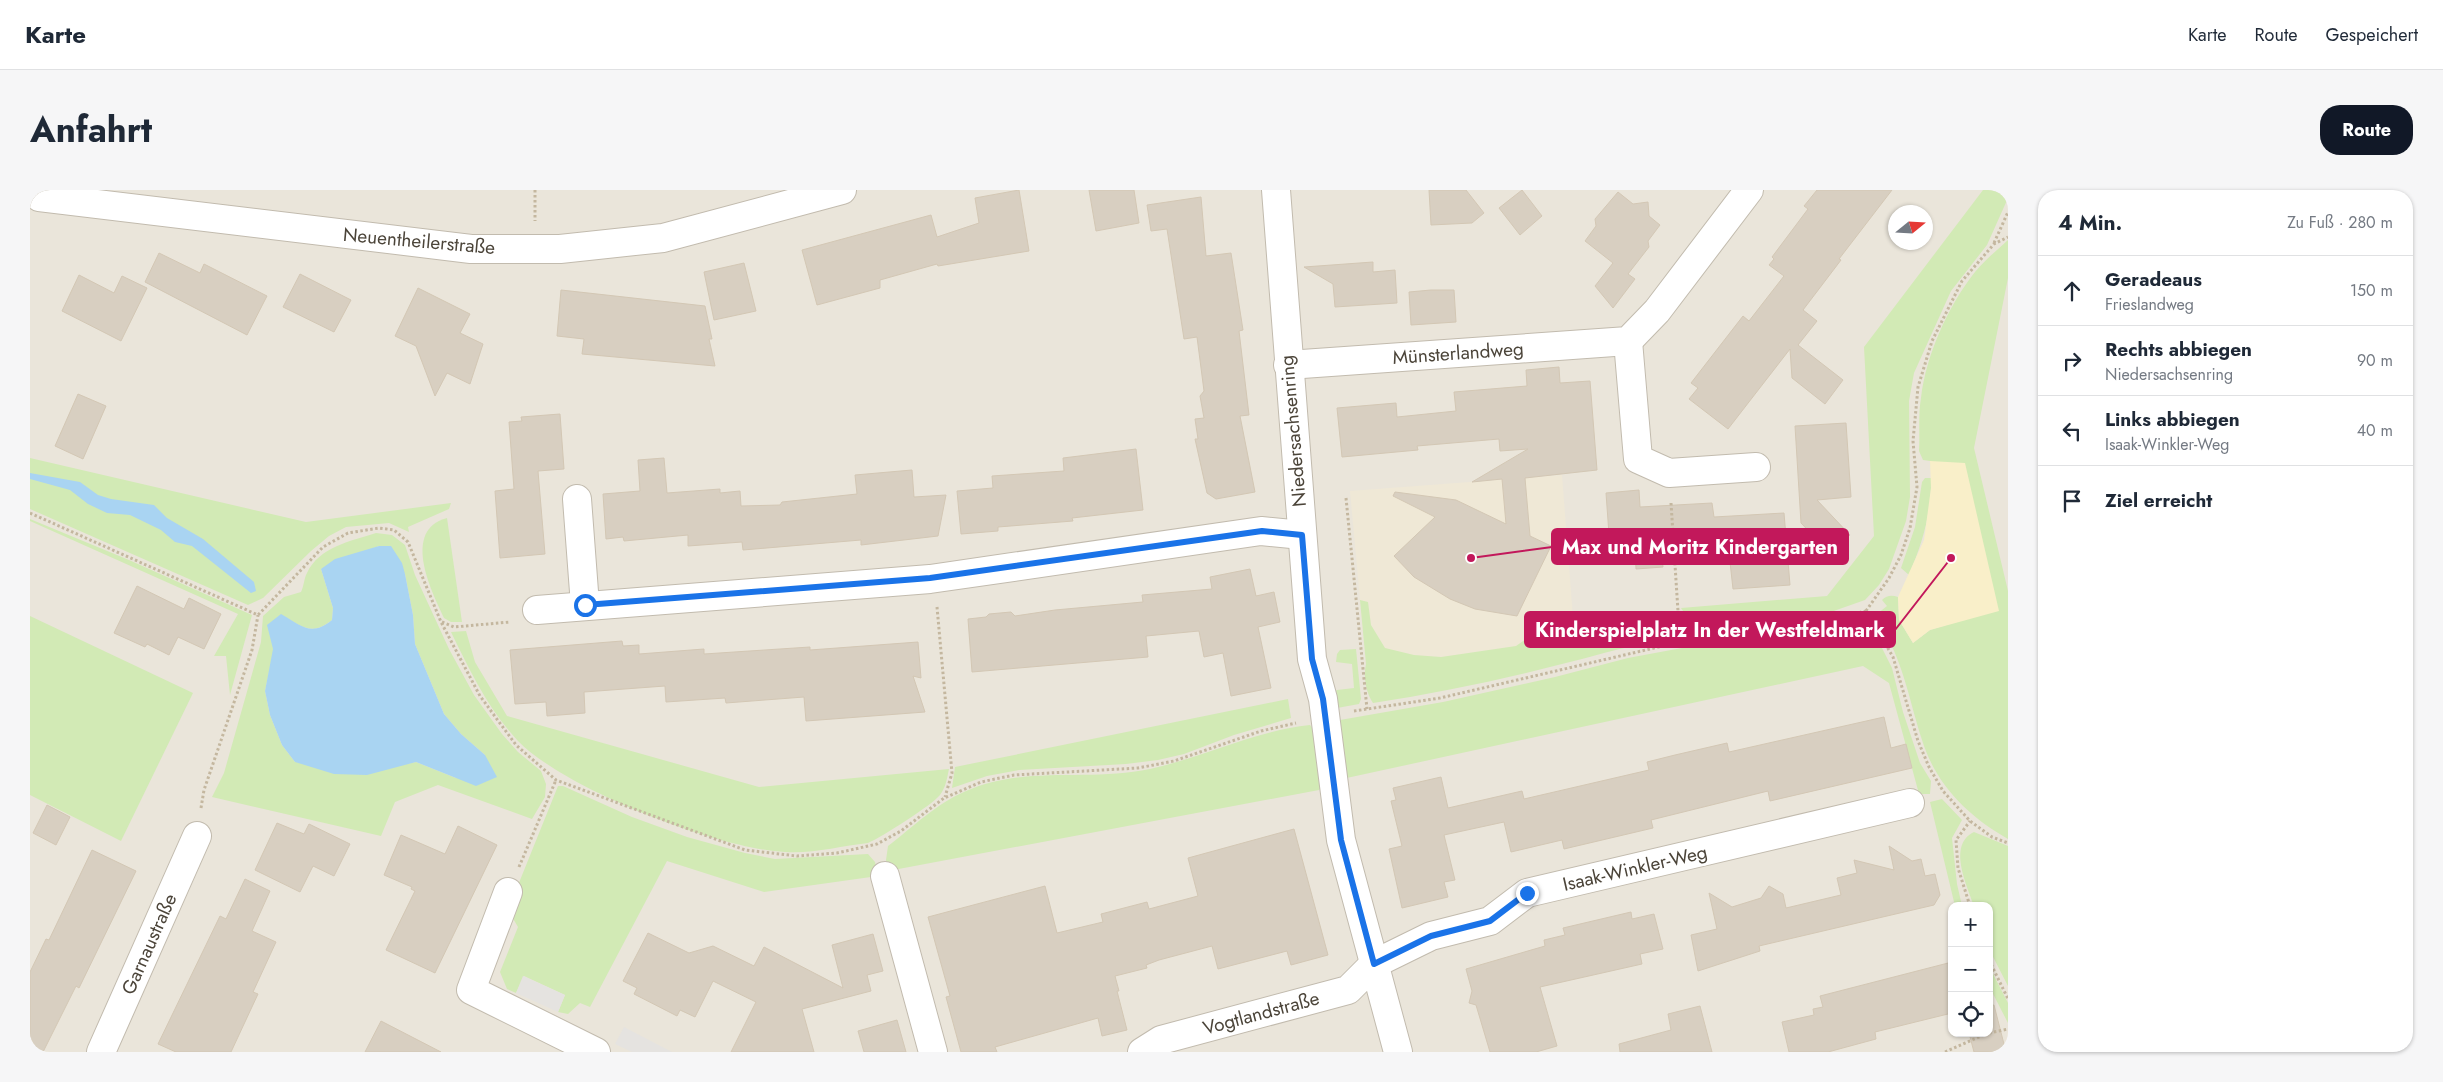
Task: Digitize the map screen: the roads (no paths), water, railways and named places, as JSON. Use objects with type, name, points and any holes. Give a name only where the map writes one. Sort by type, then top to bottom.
[{"type":"street","name":"Neuentheilerstraße","points":[[37,200],[471,249],[560,249],[663,238],[842,190]]},
{"type":"street","name":"Niedersachsenring","points":[[1276,190],[1312,659],[1323,699],[1341,840],[1398,1052]]},
{"type":"street","points":[[1749,190],[1657,311],[1628,341],[1638,459],[1668,473],[1756,467]]},
{"type":"street","name":"Münsterlandweg","points":[[1288,365],[1628,341]]},
{"type":"street","points":[[576,499],[585,605]]},
{"type":"street","points":[[537,610],[930,578],[1262,531],[1302,535]]},
{"type":"street","name":"Isaak-Winkler-Weg","points":[[1374,964],[1431,936],[1490,921],[1527,893],[1910,803]]},
{"type":"street","name":"Garnaustraße","points":[[101,1052],[197,836]]},
{"type":"street","points":[[885,876],[933,1052]]},
{"type":"street","points":[[508,892],[471,990],[596,1052]]},
{"type":"street","name":"Vogtlandstraße","points":[[1142,1052],[1161,1040],[1348,990],[1374,964]]},
{"type":"water","points":[[30,473],[80,482],[98,495],[111,499],[154,505],[167,518],[203,539],[254,582],[256,591],[251,593],[192,546],[175,542],[161,530],[130,515],[107,513],[88,504],[70,490],[30,479]]},
{"type":"water","points":[[379,546],[391,546],[402,563],[413,615],[415,644],[444,714],[461,734],[485,755],[497,777],[476,786],[416,762],[367,775],[334,774],[295,762],[282,745],[270,715],[265,691],[273,649],[267,625],[281,614],[306,628],[312,629],[325,625],[332,620],[333,608],[321,569],[335,559]]},
{"type":"place","name":"Max und Moritz Kindergarten","points":[[1471,558]]},
{"type":"place","name":"Kinderspielplatz In der Westfeldmark","points":[[1951,558]]}]
